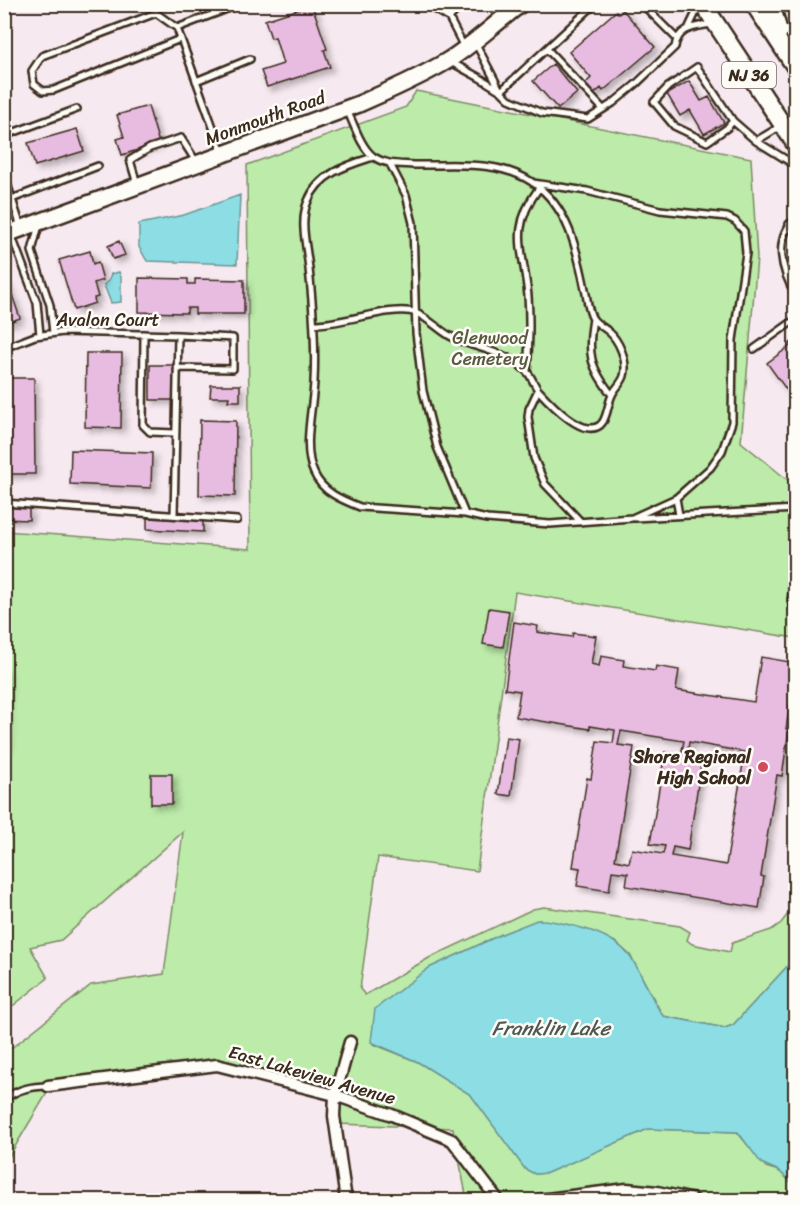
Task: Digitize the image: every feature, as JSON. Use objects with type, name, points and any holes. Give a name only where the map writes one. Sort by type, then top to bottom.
[{"type":"highway","name":"NJ 36","points":[[701,4],[795,145]]},
{"type":"highway","points":[[754,4],[773,27]]},
{"type":"highway","points":[[771,4],[773,27]]},
{"type":"highway","name":"NJ 36","points":[[773,27],[795,68]]},
{"type":"main road","name":"Monmouth Road","points":[[12,232],[346,109],[411,81],[448,61],[513,8]]},
{"type":"street","points":[[346,1200],[334,1116],[335,1095],[350,1042]]},
{"type":"street","name":"East Lakeview Avenue","points":[[48,1086],[217,1065],[335,1095],[452,1140],[498,1200]]},
{"type":"street","points":[[539,1200],[627,1189],[657,1192],[694,1200]]},
{"type":"lane","points":[[177,28],[240,4]]},
{"type":"lane","points":[[425,4],[449,18],[509,99],[542,113],[588,119],[635,85],[675,47],[676,39],[689,27],[701,4]]},
{"type":"lane","points":[[449,18],[463,4]]},
{"type":"lane","points":[[501,91],[595,4]]},
{"type":"lane","points":[[642,4],[676,39]]},
{"type":"lane","points":[[180,39],[54,90],[43,91],[34,84],[32,71],[42,56],[156,13],[177,28],[223,154]]},
{"type":"lane","points":[[689,27],[716,24]]},
{"type":"lane","points":[[773,27],[795,29]]},
{"type":"lane","points":[[547,49],[603,109]]},
{"type":"lane","points":[[196,81],[250,59]]},
{"type":"lane","points":[[448,61],[501,91]]},
{"type":"lane","points":[[733,121],[727,129],[707,142],[674,126],[654,102],[668,87],[697,67],[733,121],[756,141],[790,162],[795,162]]},
{"type":"lane","points":[[4,100],[9,111],[4,122]]},
{"type":"lane","points":[[4,136],[77,109]]},
{"type":"lane","points":[[346,109],[373,157],[390,164],[484,165],[505,170],[533,183],[560,210],[567,223],[579,261],[593,319],[590,339],[591,358],[598,377],[612,395]]},
{"type":"lane","points":[[756,141],[783,125]]},
{"type":"lane","points":[[137,186],[130,160],[150,148],[181,138],[197,163]]},
{"type":"lane","points":[[373,157],[330,174],[320,183],[308,201],[304,214],[314,324],[314,382],[309,453],[317,479],[334,496],[360,507],[465,514],[521,523],[550,524],[795,509],[795,516]]},
{"type":"lane","points":[[390,164],[406,195],[413,223],[418,357],[430,421],[445,468],[465,514]]},
{"type":"lane","points":[[4,202],[98,166]]},
{"type":"lane","points":[[4,174],[12,199],[12,232],[37,303],[40,335]]},
{"type":"lane","points":[[533,183],[587,191],[660,210],[727,217],[735,221],[744,231],[746,260],[733,340],[732,415],[729,433],[722,451],[710,468],[676,498],[632,518]]},
{"type":"lane","points":[[527,371],[530,317],[519,239],[525,210],[539,188]]},
{"type":"lane","points":[[795,220],[789,224],[782,236],[783,262],[795,295]]},
{"type":"lane","points":[[41,222],[32,251],[50,305],[53,333]]},
{"type":"lane","points":[[789,224],[795,233]]},
{"type":"lane","points":[[314,324],[329,324],[393,312],[416,313],[450,336],[508,357],[527,371],[538,390],[573,423],[590,429],[597,428],[603,423],[612,395],[624,376],[621,350],[615,339],[593,319]]},
{"type":"lane","points":[[754,349],[795,319]]},
{"type":"lane","name":"Avalon Court","points":[[4,348],[40,335],[53,333],[178,335],[174,515]]},
{"type":"lane","points":[[144,334],[143,425],[150,432],[176,433]]},
{"type":"lane","points":[[177,368],[233,369],[233,338],[178,335]]},
{"type":"lane","points":[[538,390],[529,409],[528,417],[534,458],[545,484],[580,522]]},
{"type":"lane","points":[[676,498],[679,515]]},
{"type":"lane","points":[[4,503],[237,520]]},
{"type":"lane","points":[[795,568],[791,600],[795,614]]},
{"type":"lane","points":[[4,1099],[16,1091],[32,1086],[48,1086]]},
{"type":"green space","name":"Glenwood Cemetery","points":[[416,91],[751,158],[757,258],[741,442],[795,486],[795,638],[515,592],[477,871],[378,857],[360,989],[365,995],[429,958],[533,909],[544,907],[680,926],[690,932],[687,940],[692,944],[730,952],[732,943],[771,930],[781,923],[795,905],[795,958],[733,1025],[725,1028],[663,1016],[630,955],[615,942],[588,930],[539,920],[502,934],[429,968],[373,1044],[418,1062],[471,1095],[525,1169],[535,1174],[547,1173],[648,1129],[737,1132],[766,1167],[779,1171],[795,1186],[795,1200],[686,1200],[651,1192],[560,1200],[467,1200],[453,1128],[336,1124],[335,1097],[225,1069],[50,1088],[5,1160],[5,1053],[91,985],[164,974],[183,832],[61,940],[30,947],[48,978],[5,1012],[5,531],[250,549],[247,165],[406,107]]},
{"type":"water","points":[[240,195],[237,264],[147,261],[139,247],[139,224],[184,215]]},
{"type":"water","points":[[119,272],[121,302],[111,303],[104,285],[111,274]]},
{"type":"water","name":"Franklin Lake","points":[[537,920],[578,927],[613,941],[632,960],[663,1016],[725,1028],[733,1025],[795,958],[795,1186],[779,1171],[761,1163],[738,1132],[648,1129],[547,1173],[535,1174],[525,1169],[471,1095],[418,1062],[371,1042],[375,1009],[429,968]]},
{"type":"building","points":[[312,5],[327,49],[324,50],[330,67],[267,87],[261,71],[283,64],[275,37],[271,38],[265,20]]},
{"type":"building","points":[[623,10],[655,47],[603,91],[601,88],[594,94],[585,84],[591,78],[569,52],[616,11],[619,14]]},
{"type":"building","points":[[553,64],[577,93],[558,109],[533,81]]},
{"type":"building","points":[[689,81],[701,101],[709,97],[724,123],[704,134],[690,110],[680,116],[667,94]]},
{"type":"building","points":[[148,106],[159,143],[122,155],[117,139],[124,137],[117,115]]},
{"type":"building","points":[[77,129],[84,151],[35,166],[28,143]]},
{"type":"building","points":[[119,241],[125,255],[113,259],[108,246]]},
{"type":"building","points":[[90,251],[93,264],[98,262],[103,280],[94,283],[98,297],[94,298],[95,303],[74,310],[59,260]]},
{"type":"building","points":[[139,278],[188,279],[188,284],[195,284],[195,279],[244,280],[244,314],[195,314],[195,308],[187,308],[187,313],[139,312]]},
{"type":"building","points":[[8,283],[20,318],[4,324],[4,285]]},
{"type":"building","points":[[796,339],[796,403],[767,363]]},
{"type":"building","points":[[86,353],[122,353],[121,428],[85,427]]},
{"type":"building","points":[[150,365],[174,365],[173,400],[150,400]]},
{"type":"building","points":[[4,378],[34,378],[35,474],[4,474]]},
{"type":"building","points":[[211,385],[240,385],[240,401],[228,401],[229,397],[210,397]]},
{"type":"building","points":[[200,420],[236,421],[235,496],[199,495]]},
{"type":"building","points":[[71,450],[152,453],[151,488],[70,484]]},
{"type":"building","points":[[4,507],[29,508],[29,520],[4,519]]},
{"type":"building","points":[[147,518],[203,520],[203,532],[147,529]]},
{"type":"building","points":[[489,608],[509,611],[503,647],[483,644]]},
{"type":"building","name":"Shore Regional High School","points":[[514,622],[538,626],[537,632],[572,637],[573,633],[596,636],[591,664],[599,666],[601,656],[624,660],[623,666],[655,671],[656,666],[679,670],[676,690],[754,702],[761,657],[796,663],[786,729],[789,729],[782,776],[777,775],[761,876],[764,877],[759,908],[626,886],[628,873],[612,871],[609,891],[577,886],[580,868],[573,867],[587,778],[591,779],[597,741],[613,743],[615,730],[590,726],[590,729],[516,717],[520,691],[505,689]],"holes":[[[621,731],[684,741],[681,755],[665,752],[650,844],[665,846],[663,854],[632,849],[629,863],[615,860],[634,747],[618,745]],[[689,742],[745,752],[726,865],[671,856],[673,847],[688,850],[702,758],[687,756]]]},
{"type":"building","points":[[4,667],[6,667],[7,746],[4,747]]},
{"type":"building","points":[[506,737],[519,739],[511,796],[498,794]]},
{"type":"building","points":[[151,774],[172,774],[172,804],[151,804]]},
{"type":"place","name":"Shore Regional High School","points":[[763,767]]}]
